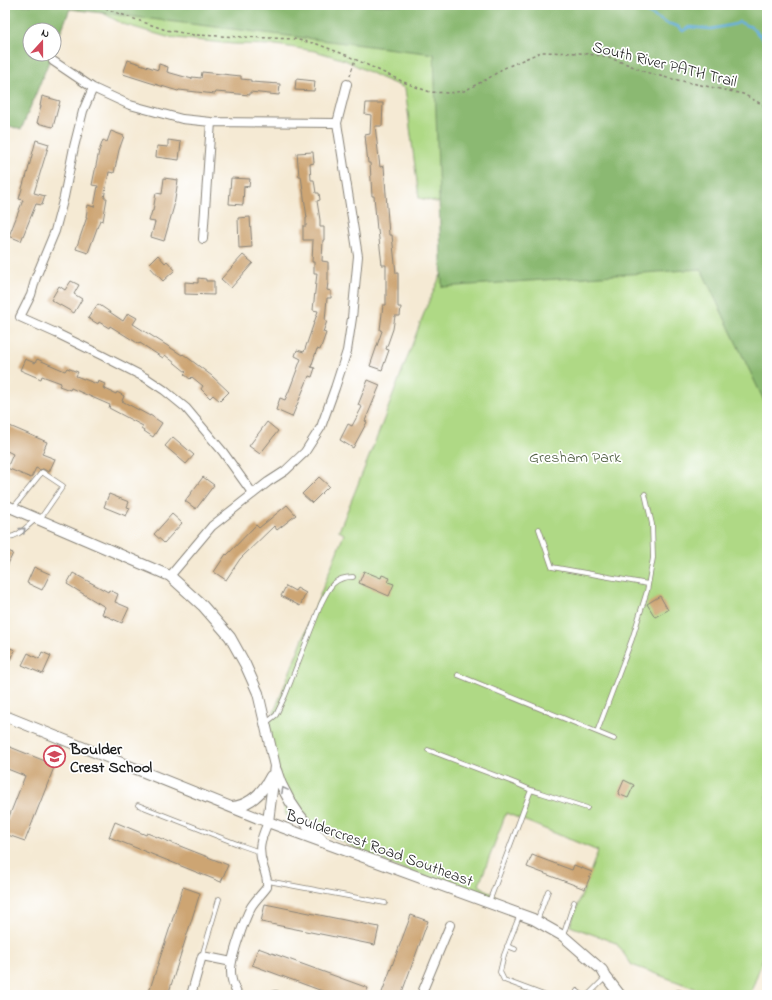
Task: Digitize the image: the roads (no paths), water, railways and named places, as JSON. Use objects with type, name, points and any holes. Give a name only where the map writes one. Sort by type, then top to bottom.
[{"type":"street","points":[[54,62],[93,88],[130,105],[182,119],[211,122],[337,123]]},
{"type":"street","points":[[170,576],[212,526],[268,482],[285,471],[305,452],[320,427],[335,388],[347,351],[358,256],[337,123],[347,84]]},
{"type":"street","points":[[93,88],[83,111],[55,231],[36,277],[31,295],[20,317],[101,355],[146,378],[164,390],[186,408],[223,452],[253,494]]},
{"type":"street","points":[[203,239],[211,122]]},
{"type":"street","name":"Bouldercrest Road Southeast","points":[[9,507],[170,576],[203,606],[230,637],[245,664],[258,693],[275,766],[268,822],[489,902],[536,921],[563,936],[602,970],[620,995]]},
{"type":"street","points":[[5,716],[268,822],[260,848],[263,867],[266,874],[267,888],[252,906],[241,931],[232,962],[232,982],[238,995]]},
{"type":"street","points":[[232,807],[240,806],[251,801],[260,793],[267,784],[275,766]]},
{"type":"street","points":[[275,766],[281,786],[304,820],[324,843]]},
{"type":"street","points":[[421,995],[450,925]]},
{"type":"street","points":[[191,995],[202,956],[232,962]]},
{"type":"lane","points":[[7,537],[16,536],[38,519],[63,486],[42,472],[9,507]]},
{"type":"lane","points":[[597,732],[632,639],[648,584],[652,558],[652,524],[645,494]]},
{"type":"lane","points":[[539,529],[552,567],[648,584]]},
{"type":"lane","points":[[266,724],[276,715],[285,696],[327,591],[332,584],[339,579],[345,577],[353,578]]},
{"type":"lane","points":[[458,675],[614,739]]},
{"type":"lane","points":[[428,750],[531,790],[587,808]]},
{"type":"lane","points":[[489,902],[531,790]]},
{"type":"lane","points":[[138,805],[240,845],[260,848]]},
{"type":"lane","points":[[267,881],[385,903]]},
{"type":"lane","points":[[536,921],[548,891]]},
{"type":"lane","points":[[202,956],[220,900]]},
{"type":"lane","points":[[563,936],[574,902]]},
{"type":"lane","points":[[520,914],[500,972],[504,980],[544,995]]},
{"type":"lane","points":[[508,946],[515,949]]},
{"type":"lane","points":[[588,995],[606,977]]},
{"type":"lane","points":[[577,991],[582,995]]},
{"type":"lane","points":[[670,995],[678,992],[692,995]]},
{"type":"waterway","points":[[634,5],[666,23],[677,26],[683,31],[689,27],[711,29],[736,24],[739,22],[751,27],[767,43]]},
{"type":"place","name":"Boulder Crest School","points":[[54,757]]},
{"type":"park label","name":"Gresham Park","points":[[575,456]]}]
